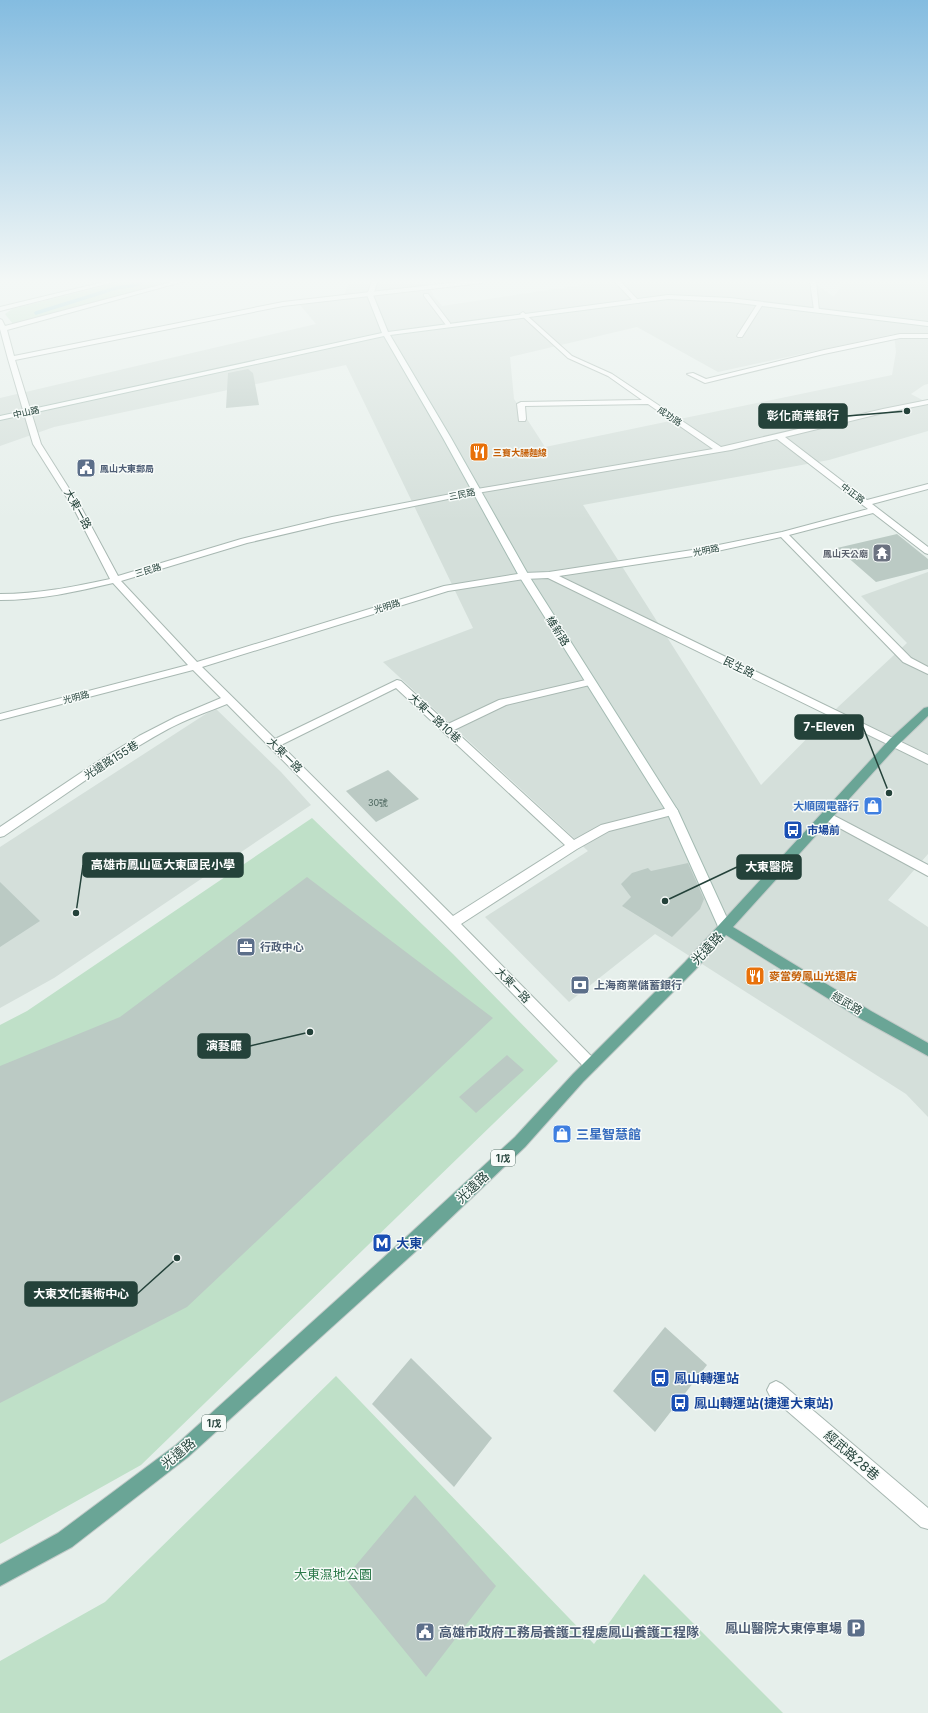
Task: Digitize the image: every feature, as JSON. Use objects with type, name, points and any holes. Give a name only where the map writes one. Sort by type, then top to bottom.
[{"type":"main road","name":"光遠路","points":[[0,1576],[65,1540],[182,1451],[409,1246],[520,1142],[562,1095],[726,928],[894,742],[928,710]]},
{"type":"main road","name":"經武路","points":[[726,928],[866,1014],[928,1050]]},
{"type":"street","name":"大東一路","points":[[12,361],[37,444],[78,509],[115,580],[195,666],[452,923],[591,1065]]},
{"type":"street","name":"中山路","points":[[0,418],[26,411],[260,361]]},
{"type":"street","name":"維新路","points":[[402,361],[524,576],[672,812],[726,928]]},
{"type":"street","name":"成功路","points":[[579,361],[610,375],[720,450]]},
{"type":"street","points":[[691,374],[705,381],[787,361]]},
{"type":"street","points":[[522,419],[521,404],[650,402]]},
{"type":"street","name":"三民路","points":[[0,597],[20,597],[60,593],[115,580],[244,541],[332,520],[477,492],[720,450],[928,402]]},
{"type":"street","name":"中正路","points":[[778,436],[928,551]]},
{"type":"street","points":[[866,503],[928,486]]},
{"type":"street","name":"光明路","points":[[0,717],[195,666],[447,588],[524,576],[549,575],[698,552],[783,534],[875,510]]},
{"type":"street","points":[[783,534],[907,660],[928,670]]},
{"type":"street","name":"民生路","points":[[549,575],[894,742],[928,760]]},
{"type":"street","points":[[446,729],[503,702],[590,682]]},
{"type":"street","name":"大東一路10巷","points":[[274,744],[397,683],[573,846]]},
{"type":"street","name":"光遠路155巷","points":[[0,833],[143,739],[190,715],[229,699]]},
{"type":"street","points":[[452,923],[573,846],[605,828],[672,812]]},
{"type":"street","points":[[826,816],[928,871]]},
{"type":"street","name":"經武路28巷","points":[[776,1390],[928,1520]]},
{"type":"shaded area","points":[[158,361],[510,361],[514,399],[545,447],[892,375],[894,361],[928,361],[928,384],[911,394],[928,403],[928,431],[829,460],[583,505],[761,785],[838,707],[907,643],[861,596],[928,572],[928,854],[888,900],[928,927],[928,1117],[906,1094],[655,934],[569,1002],[485,917],[588,851],[383,662],[473,628],[346,365],[54,427],[0,446],[0,398]]},
{"type":"shaded area","points":[[698,361],[769,361],[718,372]]},
{"type":"shaded area","points":[[215,708],[281,772],[311,805],[54,978],[0,1008],[0,847]]},
{"type":"green space","points":[[312,818],[453,954],[558,1061],[141,1465],[0,1544],[0,1025],[27,1011]]},
{"type":"green space","name":"大東濕地公園","points":[[336,1376],[594,1644],[644,1574],[783,1713],[0,1713],[0,1661],[105,1602]]},
{"type":"building","points":[[248,369],[253,373],[259,405],[226,408],[228,373]]},
{"type":"building","name":"鳳山天公廟","points":[[897,534],[928,559],[928,569],[876,582],[837,548]]},
{"type":"building","points":[[388,770],[419,799],[376,822],[346,791]]},
{"type":"building","points":[[688,863],[704,899],[700,909],[672,937],[622,906],[631,897],[621,884],[632,873],[648,868],[651,871]]},
{"type":"building","points":[[307,877],[493,1018],[187,1307],[0,1403],[0,1066],[120,1017]]},
{"type":"building","points":[[0,882],[40,921],[0,947]]},
{"type":"building","points":[[507,1055],[524,1070],[476,1113],[459,1097]]},
{"type":"building","name":"鳳山轉運站","points":[[665,1327],[707,1365],[655,1432],[613,1391]]},
{"type":"building","points":[[411,1358],[492,1438],[454,1487],[372,1404]]},
{"type":"building","name":"高雄市政府工務局養護工程處鳳山養護工程隊","points":[[415,1495],[496,1586],[426,1677],[345,1578]]},
{"type":"place","name":"彰化商業銀行","points":[[907,411]]},
{"type":"place","name":"三寶大腸麵線","points":[[479,452]]},
{"type":"place","name":"鳳山大東郵局","points":[[86,468]]},
{"type":"place","name":"鳳山天公廟","points":[[882,553]]},
{"type":"place","name":"7-Eleven","points":[[889,793]]},
{"type":"place","name":"大順國電器行","points":[[873,806]]},
{"type":"place","name":"市場前","points":[[793,830]]},
{"type":"place","name":"大東醫院","points":[[665,901]]},
{"type":"place","name":"高雄市鳳山區大東國民小學","points":[[76,913]]},
{"type":"place","name":"行政中心","points":[[246,947]]},
{"type":"place","name":"麥當勞鳳山光遠店","points":[[755,976]]},
{"type":"place","name":"上海商業儲蓄銀行","points":[[580,985]]},
{"type":"place","name":"演藝廳","points":[[310,1032]]},
{"type":"place","name":"三星智慧館","points":[[562,1134]]},
{"type":"place","name":"大東","points":[[382,1243]]},
{"type":"place","name":"大東文化藝術中心","points":[[177,1258]]},
{"type":"place","name":"鳳山轉運站","points":[[660,1378]]},
{"type":"place","name":"鳳山轉運站(捷運大東站)","points":[[680,1403]]},
{"type":"place","name":"鳳山醫院大東停車場","points":[[856,1628]]},
{"type":"place","name":"高雄市政府工務局養護工程處鳳山養護工程隊","points":[[425,1632]]}]
